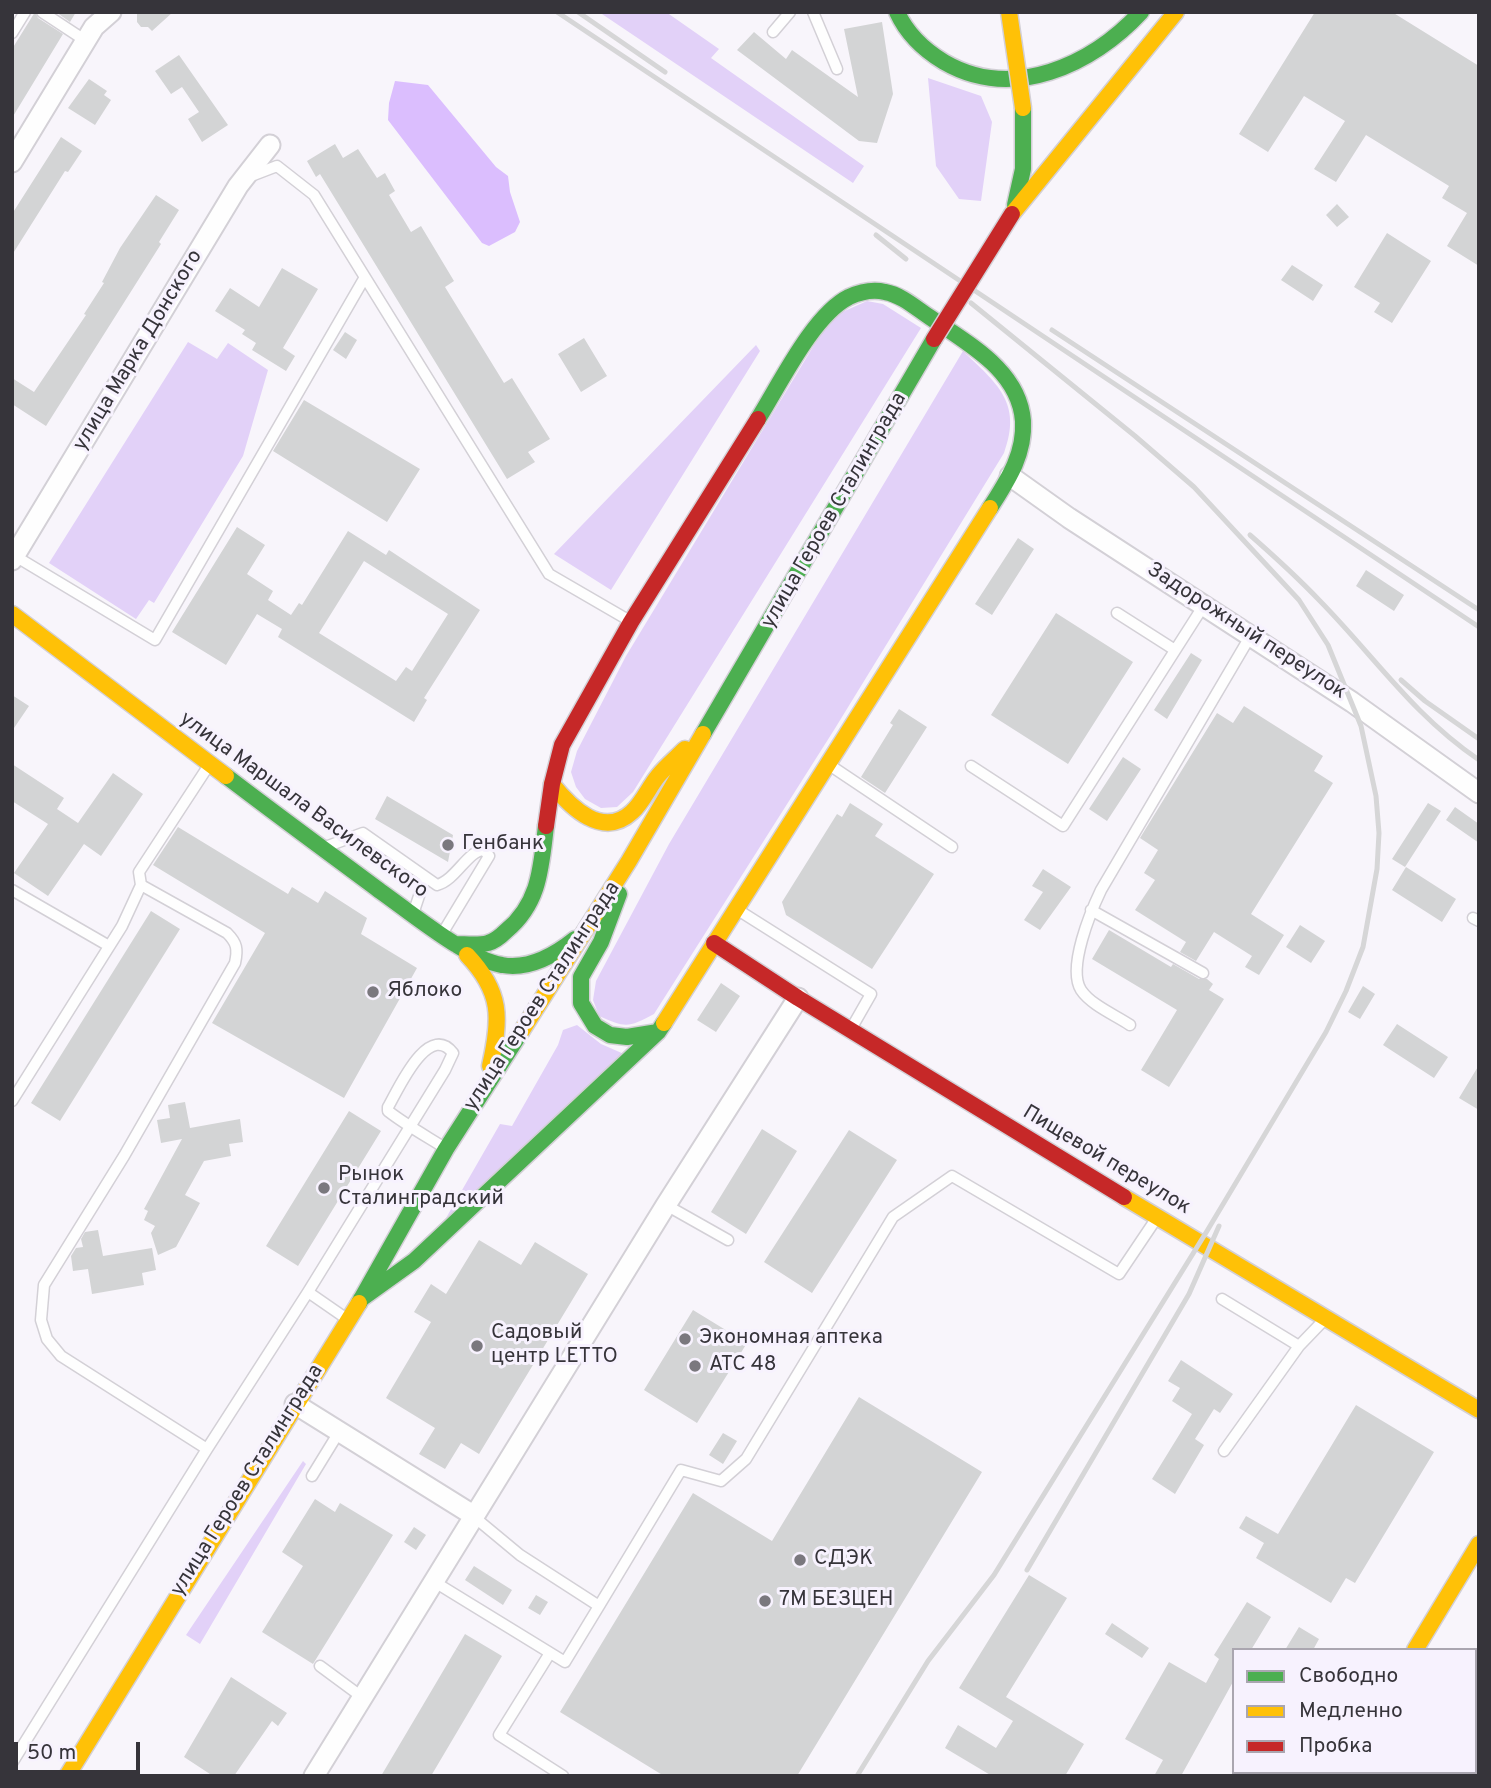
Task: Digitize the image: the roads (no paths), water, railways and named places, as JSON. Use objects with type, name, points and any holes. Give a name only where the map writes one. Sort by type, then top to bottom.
[{"type":"street","points":[[12,162],[18,140],[94,27],[111,12]]},
{"type":"street","points":[[897,12],[908,34],[924,48],[962,72],[985,78],[1033,75],[1073,63],[1104,47],[1141,12]]},
{"type":"street","points":[[1009,12],[1023,107],[1025,157],[1022,183],[1012,214]]},
{"type":"street","points":[[1012,214],[1176,12]]},
{"type":"street","name":"улица Марка Донского","points":[[14,558],[238,186],[270,145]]},
{"type":"street","name":"улица Героев Сталинграда","points":[[67,1776],[361,1299],[446,1149],[629,861],[934,339],[1012,214]]},
{"type":"street","points":[[361,1299],[414,1261],[658,1032],[1010,476],[1023,443],[1022,420],[1012,384],[1002,370],[979,351],[884,290],[850,296],[833,307],[810,334],[631,622],[562,745],[552,783],[539,878],[530,904],[521,919],[509,931],[487,944],[449,939]]},
{"type":"street","name":"Задорожный переулок","points":[[1010,476],[1069,518],[1352,702],[1479,793]]},
{"type":"street","name":"улица Маршала Василевского","points":[[12,614],[413,915],[491,964],[518,965],[557,954],[584,932]]},
{"type":"street","points":[[552,783],[571,808],[588,818],[600,822],[623,819],[632,813],[660,773],[709,727]]},
{"type":"street","points":[[629,861],[608,928],[582,976],[579,992],[584,1011],[593,1026],[610,1036],[627,1037],[658,1032]]},
{"type":"street","points":[[449,939],[477,964],[492,984],[498,1010],[498,1032],[482,1092]]},
{"type":"street","name":"Пищевой переулок","points":[[714,943],[798,998],[1479,1410]]},
{"type":"street","points":[[314,1776],[473,1515],[798,998]]},
{"type":"street","points":[[295,1404],[473,1515]]},
{"type":"street","points":[[1416,1648],[1479,1545]]},
{"type":"lane","points":[[12,33],[25,12]]},
{"type":"lane","points":[[42,12],[86,41]]},
{"type":"lane","points":[[773,32],[790,12]]},
{"type":"lane","points":[[813,12],[836,68]]},
{"type":"lane","points":[[238,186],[255,173],[277,166],[314,195],[550,574],[631,622]]},
{"type":"lane","points":[[14,558],[155,640],[365,277]]},
{"type":"lane","points":[[971,766],[1063,827],[1204,604]]},
{"type":"lane","points":[[1117,613],[1175,650]]},
{"type":"lane","points":[[1130,1024],[1089,998],[1080,988],[1077,974],[1079,950],[1091,910],[1251,635]]},
{"type":"lane","points":[[12,1101],[122,926],[141,884],[139,872],[209,764]]},
{"type":"lane","points":[[827,764],[952,847]]},
{"type":"lane","points":[[324,848],[363,833],[436,886],[446,883],[475,852],[484,850],[489,856],[449,939]]},
{"type":"lane","points":[[413,915],[425,878]]},
{"type":"lane","points":[[141,884],[227,933],[235,941],[237,952],[234,963],[131,1143],[44,1285],[41,1320],[47,1339],[61,1356],[207,1449]]},
{"type":"lane","points":[[12,890],[109,946]]},
{"type":"lane","points":[[736,909],[871,994],[851,1030]]},
{"type":"lane","points":[[1091,910],[1203,973]]},
{"type":"lane","points":[[12,1763],[308,1292],[410,1126],[452,1058],[450,1049],[434,1045],[426,1048],[388,1111],[410,1126],[446,1149]]},
{"type":"lane","points":[[433,1581],[565,1662],[681,1470],[721,1481],[746,1459],[893,1217],[952,1176],[1119,1274],[1157,1216]]},
{"type":"lane","points":[[666,1205],[728,1240]]},
{"type":"lane","points":[[308,1292],[348,1319]]},
{"type":"lane","points":[[1222,1298],[1299,1346]]},
{"type":"lane","points":[[1224,1451],[1299,1346],[1325,1319]]},
{"type":"lane","points":[[312,1476],[339,1432]]},
{"type":"lane","points":[[473,1515],[492,1534],[520,1555],[599,1606]]},
{"type":"lane","points":[[550,1653],[499,1735],[564,1776]]},
{"type":"lane","points":[[320,1666],[362,1697]]},
{"type":"railway","points":[[557,12],[1479,627]]},
{"type":"railway","points":[[578,12],[665,72]]},
{"type":"railway","points":[[876,235],[906,259]]},
{"type":"railway","points":[[857,1776],[928,1661],[994,1575],[1207,1231],[1326,1032],[1363,947],[1377,869],[1379,833],[1376,796],[1361,726],[1328,645],[1299,600],[1194,487],[971,303]]},
{"type":"railway","points":[[1052,330],[1479,610]]},
{"type":"railway","points":[[1250,535],[1320,601],[1434,724],[1479,760]]},
{"type":"railway","points":[[1401,680],[1425,701],[1479,739]]},
{"type":"railway","points":[[1027,1570],[1189,1294],[1219,1226]]},
{"type":"place","name":"Генбанк","points":[[448,845]]},
{"type":"place","name":"Яблоко","points":[[373,992]]},
{"type":"place","name":"Рынок Сталинградский","points":[[324,1188]]},
{"type":"place","name":"Экономная аптека","points":[[685,1339]]},
{"type":"place","name":"Садовый центр LETTO","points":[[477,1346]]},
{"type":"place","name":"АТС 48","points":[[695,1366]]},
{"type":"place","name":"СДЭК","points":[[800,1560]]},
{"type":"place","name":"7М БЕЗЦЕН","points":[[765,1601]]}]
